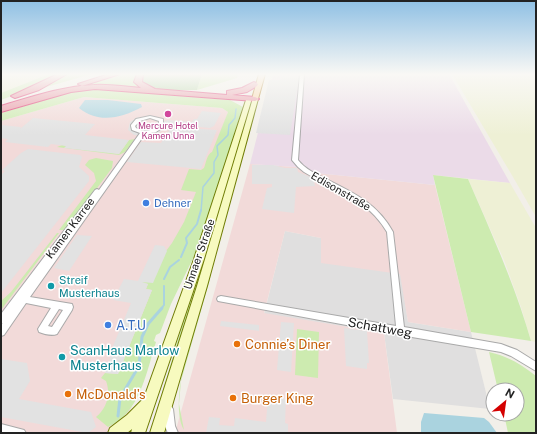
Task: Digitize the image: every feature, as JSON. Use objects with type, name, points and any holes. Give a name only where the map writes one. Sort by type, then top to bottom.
[{"type":"highway","points":[[1,103],[21,94]]},
{"type":"highway","points":[[1,103],[31,94]]},
{"type":"highway","points":[[1,109],[48,94]]},
{"type":"highway","points":[[25,101],[53,94]]},
{"type":"highway","points":[[209,94],[253,97]]},
{"type":"highway","points":[[229,94],[253,97]]},
{"type":"main road","name":"Unnaer Straße","points":[[138,433],[170,337],[199,259],[253,97]]},
{"type":"main road","name":"Unnaer Straße","points":[[157,433],[202,286],[253,97]]},
{"type":"main road","points":[[115,433],[132,420],[150,399]]},
{"type":"street","name":"Edisonstraße","points":[[300,94],[295,160],[304,170],[367,204],[385,221],[390,232],[400,331]]},
{"type":"street","points":[[150,117],[161,120],[162,125],[159,128],[143,133],[133,128],[138,120],[150,117]]},
{"type":"street","name":"Kamen Karree","points":[[1,332],[21,299],[143,133]]},
{"type":"street","points":[[21,299],[57,305]]},
{"type":"street","name":"Kamen Karree","points":[[1,320],[21,299]]},
{"type":"street","name":"Schattweg","points":[[220,299],[501,348],[514,353],[536,366]]},
{"type":"street","points":[[167,400],[170,427],[173,433]]},
{"type":"street","points":[[1,429],[21,433]]},
{"type":"shaded area","points":[[266,94],[296,94],[290,135],[256,133]]},
{"type":"shaded area","points":[[268,94],[460,94],[510,183],[433,175],[435,185],[306,172],[296,167],[250,164]]},
{"type":"shaded area","points":[[84,97],[222,108],[228,112],[123,433],[1,433],[1,121]]},
{"type":"shaded area","points":[[202,111],[221,113],[214,126],[210,128],[168,124],[159,133],[146,136],[134,135],[128,130],[130,122],[138,117],[143,121],[139,127],[147,129],[154,127],[157,122],[167,120],[192,122],[194,119],[197,119]]},
{"type":"shaded area","points":[[33,118],[95,124],[85,135],[129,140],[119,154],[64,148],[66,146],[51,144],[48,147],[5,142],[8,139],[1,138],[1,125],[21,127],[20,129]]},
{"type":"shaded area","points":[[171,127],[217,130],[201,169],[127,162],[141,142],[161,143]]},
{"type":"shaded area","points":[[28,149],[80,155],[82,157],[79,167],[89,176],[89,181],[1,293],[1,175],[5,171],[2,170],[21,153]]},
{"type":"shaded area","points":[[250,164],[296,167],[306,172],[435,185],[471,332],[408,322],[400,274],[321,263],[321,238],[285,231],[264,313],[384,333],[397,433],[175,433]]},
{"type":"shaded area","points":[[252,165],[273,165],[285,168],[297,168],[298,172],[313,178],[315,186],[296,187],[294,213],[262,209],[267,188],[272,187],[272,184],[252,184]]},
{"type":"shaded area","points":[[285,231],[321,238],[390,271],[401,274],[408,322],[471,332],[485,389],[485,408],[393,399],[384,333],[264,314]]},
{"type":"shaded area","points":[[77,235],[92,236],[69,271],[54,268]]},
{"type":"shaded area","points":[[155,245],[164,246],[167,251],[153,283],[142,282],[148,284],[146,289],[152,290],[118,374],[105,373],[114,347],[113,346],[131,303],[113,300],[124,279],[138,281]]},
{"type":"shaded area","points":[[221,321],[259,325],[259,331],[220,326]]},
{"type":"shaded area","points":[[281,322],[294,323],[291,372],[277,370]]},
{"type":"shaded area","points":[[344,328],[367,331],[369,363],[367,363],[367,369],[346,366]]},
{"type":"shaded area","points":[[1,359],[27,363],[30,381],[19,399],[91,412],[96,427],[88,433],[1,417]]},
{"type":"shaded area","points":[[268,397],[286,399],[285,423],[288,424],[288,433],[206,433],[209,417],[220,418],[219,425],[234,426],[235,418],[266,422]]},
{"type":"green space","points":[[1,94],[16,94],[1,100]]},
{"type":"green space","points":[[63,94],[157,94],[230,100],[243,107],[197,250],[171,304],[160,333],[156,335],[154,341],[156,342],[140,391],[128,412],[119,421],[108,427],[96,417],[103,409],[108,396],[106,381],[101,378],[105,373],[118,374],[152,290],[146,289],[148,284],[142,283],[172,243],[184,222],[196,192],[181,190],[189,169],[201,170],[204,168],[228,112],[222,108],[84,97],[1,121],[1,113]]},
{"type":"green space","points":[[464,94],[536,94],[536,217]]},
{"type":"green space","points":[[135,139],[125,152],[119,155],[57,147],[62,145],[119,154],[129,140]]},
{"type":"green space","points":[[96,158],[113,161],[112,168],[66,230],[59,230],[96,181],[94,173],[85,165],[89,160]]},
{"type":"green space","points":[[433,175],[468,179],[510,279],[531,341],[471,332]]},
{"type":"green space","points":[[468,179],[510,183],[536,228],[536,342],[531,341],[521,307],[504,260]]},
{"type":"green space","points":[[57,233],[59,233],[1,310],[1,301],[11,292]]},
{"type":"green space","points":[[204,265],[153,433],[150,433],[200,266]]},
{"type":"green space","points":[[212,267],[210,279],[181,380],[187,350]]},
{"type":"green space","points":[[297,329],[319,332],[318,378],[295,375]]},
{"type":"green space","points":[[489,352],[514,361],[536,376],[536,433],[508,433],[506,422],[525,422],[525,382],[496,382]]},
{"type":"green space","points":[[179,406],[184,430],[180,415]]},
{"type":"water","points":[[85,100],[108,100],[141,104],[142,107],[126,114],[110,118],[102,118],[87,113],[79,108]]},
{"type":"water","points":[[424,413],[484,418],[485,422],[489,422],[497,433],[421,433],[421,422]]},
{"type":"waterway","points":[[201,211],[203,187],[214,173],[214,162],[218,155],[217,146],[228,135],[229,125],[235,118],[236,109]]},
{"type":"waterway","points":[[181,257],[187,243],[186,238],[197,224],[201,210]]},
{"type":"waterway","points":[[164,279],[170,267],[179,260]]},
{"type":"waterway","points":[[161,309],[164,305],[164,286]]},
{"type":"waterway","points":[[118,416],[120,398],[139,366],[142,337],[148,324],[162,308]]},
{"type":"place","name":"Mercure Hotel Kamen Unna","points":[[168,114]]},
{"type":"place","name":"Dehner","points":[[146,203]]},
{"type":"place","name":"Streif Musterhaus","points":[[51,286]]},
{"type":"place","name":"A.T.U","points":[[108,325]]},
{"type":"place","name":"Connie’s Diner","points":[[237,344]]},
{"type":"place","name":"ScanHaus Marlow Musterhaus","points":[[62,357]]},
{"type":"place","name":"McDonald's","points":[[68,394]]},
{"type":"place","name":"Burger King","points":[[233,398]]}]
